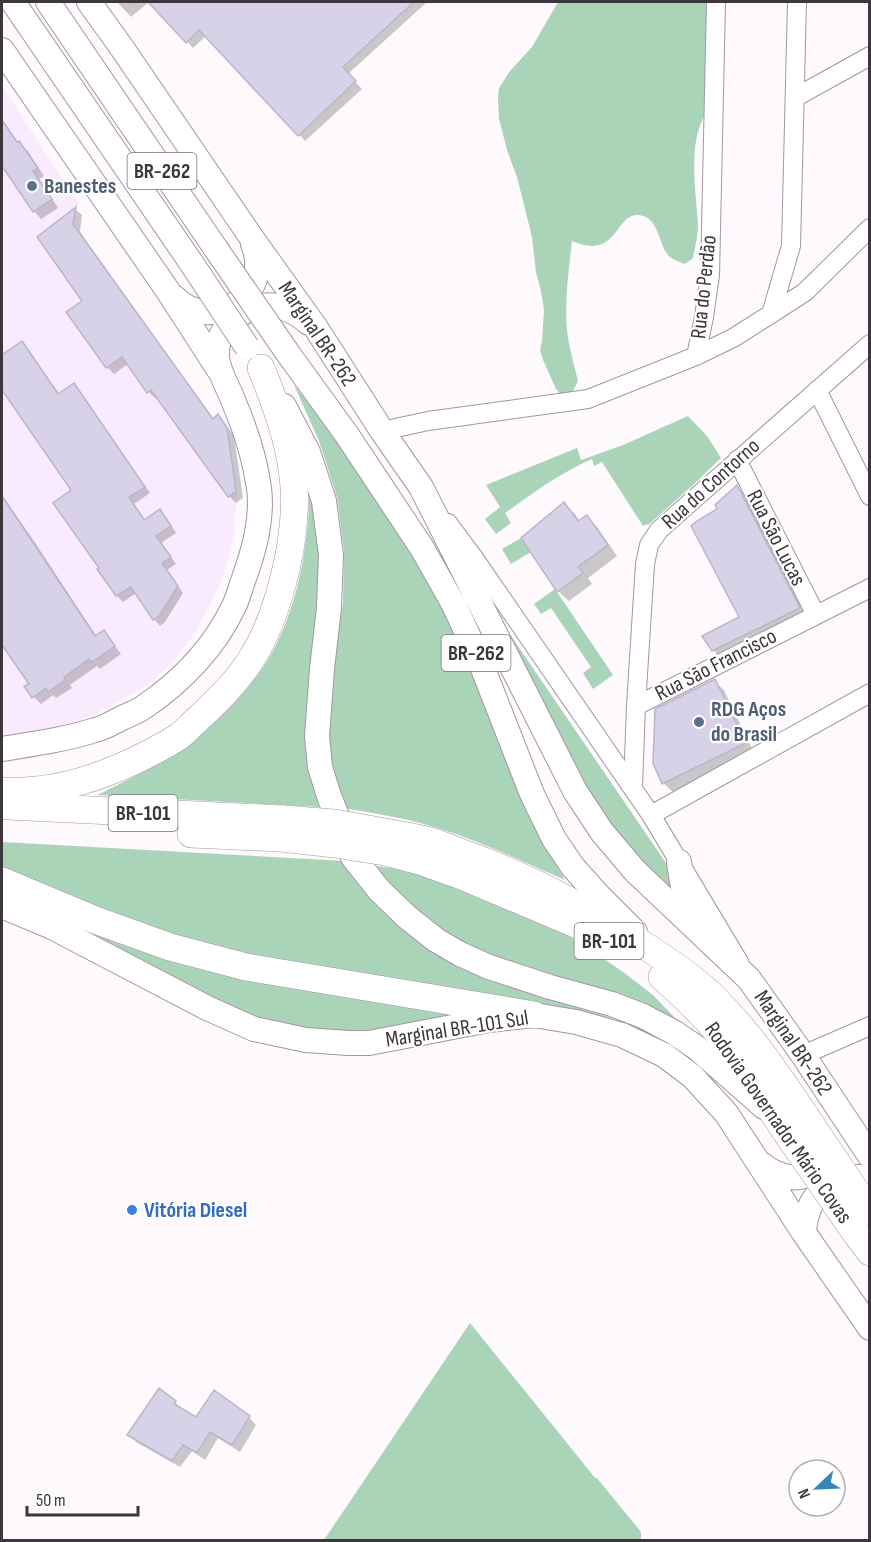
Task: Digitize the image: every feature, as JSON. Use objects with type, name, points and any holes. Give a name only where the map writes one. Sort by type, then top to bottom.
[{"type":"highway","points":[[2,791],[62,787],[93,779],[149,753],[177,738],[231,688],[252,658],[268,627],[287,567],[293,532],[295,488],[287,441],[277,408],[254,358]]},
{"type":"highway","name":"Rodovia Governador Mário Covas","points":[[2,806],[282,828]]},
{"type":"highway","name":"Rodovia Governador Mário Covas","points":[[2,824],[282,828],[334,823],[385,842],[423,862],[583,927],[650,968],[686,997],[788,1121],[865,1232]]},
{"type":"highway","name":"Rodovia Governador Mário Covas","points":[[385,842],[431,842],[483,860],[534,882],[591,912],[656,953],[707,991],[736,1021],[774,1069],[788,1121]]},
{"type":"highway","points":[[2,881],[95,920],[170,947],[235,964],[534,1015]]},
{"type":"main road","name":"BR-262","points":[[13,2],[254,358],[286,409],[308,452],[324,501],[331,555],[330,608],[317,736],[320,767],[353,857],[379,890],[407,917],[436,940],[489,967],[612,1004],[643,1016],[697,1048],[788,1121]]},
{"type":"main road","name":"BR-262","points":[[48,2],[287,352],[347,435],[422,548],[454,604],[480,661],[532,794],[554,839],[573,867],[598,895],[656,953]]},
{"type":"main road","name":"BR-262","points":[[88,2],[122,48],[250,237]]},
{"type":"main road","name":"BR-262","points":[[2,50],[168,291]]},
{"type":"main road","points":[[168,291],[180,303],[195,311],[212,313],[228,309],[243,300],[253,286],[258,270],[257,253],[250,237]]},
{"type":"main road","name":"Marginal BR-262","points":[[250,237],[316,328],[421,487],[575,791],[602,832],[634,872],[749,979],[870,1156]]},
{"type":"main road","points":[[168,291],[215,363],[228,388]]},
{"type":"main road","points":[[2,749],[50,742],[97,730],[143,708],[183,676],[202,656],[234,607],[254,550],[259,520],[260,491],[255,462],[221,373],[217,358],[219,344],[224,330],[234,318],[247,310],[262,306],[277,306],[291,311],[316,328]]},
{"type":"main road","points":[[679,862],[682,882],[697,930]]},
{"type":"main road","name":"Marginal BR-101 Sul","points":[[2,906],[52,927],[207,1008],[254,1029],[306,1040],[369,1042],[489,1020],[534,1015],[576,1022],[622,1035],[664,1055],[692,1076],[726,1113],[804,1233],[870,1328]]},
{"type":"main road","points":[[758,1161],[770,1171],[784,1177],[800,1177],[815,1173],[827,1164],[836,1151],[841,1136],[841,1121],[836,1106]]},
{"type":"main road","points":[[804,1233],[804,1221],[808,1209],[814,1198],[825,1187],[838,1180],[853,1177],[870,1178]]},
{"type":"street","name":"Rua do Perdão","points":[[382,431],[428,421],[588,399],[696,356],[710,275],[716,2]]},
{"type":"street","points":[[771,315],[791,246],[797,2]]},
{"type":"street","points":[[796,97],[870,56]]},
{"type":"street","points":[[696,356],[733,338],[805,292],[870,228]]},
{"type":"street","name":"Rua do Contorno","points":[[636,706],[645,564],[649,545],[659,530],[870,344]]},
{"type":"street","points":[[817,390],[870,496]]},
{"type":"street","name":"Rua São Lucas","points":[[737,460],[816,615]]},
{"type":"street","points":[[421,487],[474,558],[633,787],[749,979]]},
{"type":"street","name":"Rua São Francisco","points":[[633,787],[636,706],[870,588]]},
{"type":"street","points":[[651,815],[867,699]]},
{"type":"street","points":[[803,1055],[870,1026]]},
{"type":"shaded area","points":[[2,86],[79,204],[76,207],[73,224],[213,419],[218,414],[227,428],[237,496],[229,557],[218,588],[195,633],[175,659],[149,684],[96,714],[54,730],[2,739]]},
{"type":"green space","points":[[558,2],[706,2],[706,113],[696,139],[694,168],[698,225],[693,258],[685,264],[670,257],[651,220],[639,215],[631,216],[614,235],[599,245],[587,246],[572,241],[566,319],[578,381],[572,393],[564,399],[556,389],[540,350],[544,310],[541,291],[536,272],[532,237],[499,119],[498,97],[499,88],[510,71],[532,47]]},
{"type":"green space","points":[[294,385],[339,441],[411,552],[444,608],[471,663],[543,840],[565,880],[453,833],[425,824],[342,808],[328,764],[331,669],[343,604],[344,551],[337,497],[319,441]]},
{"type":"green space","points":[[688,416],[707,436],[721,458],[648,525],[643,526],[602,462],[594,466],[592,459],[558,477],[505,513],[511,523],[496,534],[485,519],[500,507],[486,485],[577,448],[581,460],[623,445]]},
{"type":"green space","points":[[310,478],[324,553],[309,767],[319,807],[97,795],[151,768],[187,745],[226,711],[260,672],[281,635],[298,584],[307,532]]},
{"type":"green space","points":[[521,538],[531,552],[511,564],[502,549]]},
{"type":"green space","points":[[555,589],[613,675],[593,689],[583,673],[591,667],[551,608],[541,614],[534,604]]},
{"type":"green space","points":[[494,611],[666,863],[683,910],[627,847],[583,784],[551,728]]},
{"type":"green space","points":[[2,842],[344,861],[369,896],[544,998],[616,1019],[248,959],[173,938],[2,869]]},
{"type":"green space","points":[[376,866],[420,872],[518,910],[578,941],[623,972],[653,995],[676,1019],[618,994],[492,958],[440,929],[413,908]]},
{"type":"green space","points":[[54,918],[450,1015],[383,1033],[306,1032],[259,1019],[213,1001]]},
{"type":"green space","points":[[470,1323],[641,1532],[641,1540],[324,1540]]},
{"type":"building","points":[[148,2],[414,2],[343,67],[356,81],[298,136],[199,30],[186,43]]},
{"type":"building","points":[[2,120],[38,168],[33,171],[52,199],[33,212],[2,166]]},
{"type":"building","points":[[76,207],[73,224],[213,419],[218,414],[227,428],[236,491],[228,497],[151,390],[147,393],[122,357],[106,368],[66,312],[82,301],[37,237]]},
{"type":"building","points":[[22,341],[58,394],[74,383],[145,487],[129,497],[144,520],[160,509],[171,526],[156,536],[171,557],[162,563],[178,586],[159,616],[153,620],[131,587],[116,596],[53,503],[71,490],[2,390],[2,355]]},
{"type":"building","points":[[737,485],[800,608],[712,651],[702,636],[739,617],[691,526],[717,509],[715,505]]},
{"type":"building","points":[[2,496],[95,636],[104,630],[115,646],[92,662],[89,659],[48,692],[46,688],[32,698],[24,686],[29,684],[2,645]]},
{"type":"building","points":[[564,502],[578,521],[587,515],[608,545],[578,567],[583,573],[557,592],[521,538]]},
{"type":"building","name":"RDG Aços do Brasil","points":[[715,679],[746,743],[662,784],[653,763],[655,709]]},
{"type":"building","points":[[159,1388],[176,1401],[174,1404],[196,1417],[214,1390],[250,1416],[232,1445],[210,1432],[197,1453],[183,1445],[172,1461],[127,1435]]},
{"type":"place","name":"Banestes","points":[[32,186]]},
{"type":"place","name":"RDG Aços do Brasil","points":[[699,722]]},
{"type":"place","name":"Vitória Diesel","points":[[132,1210]]}]
